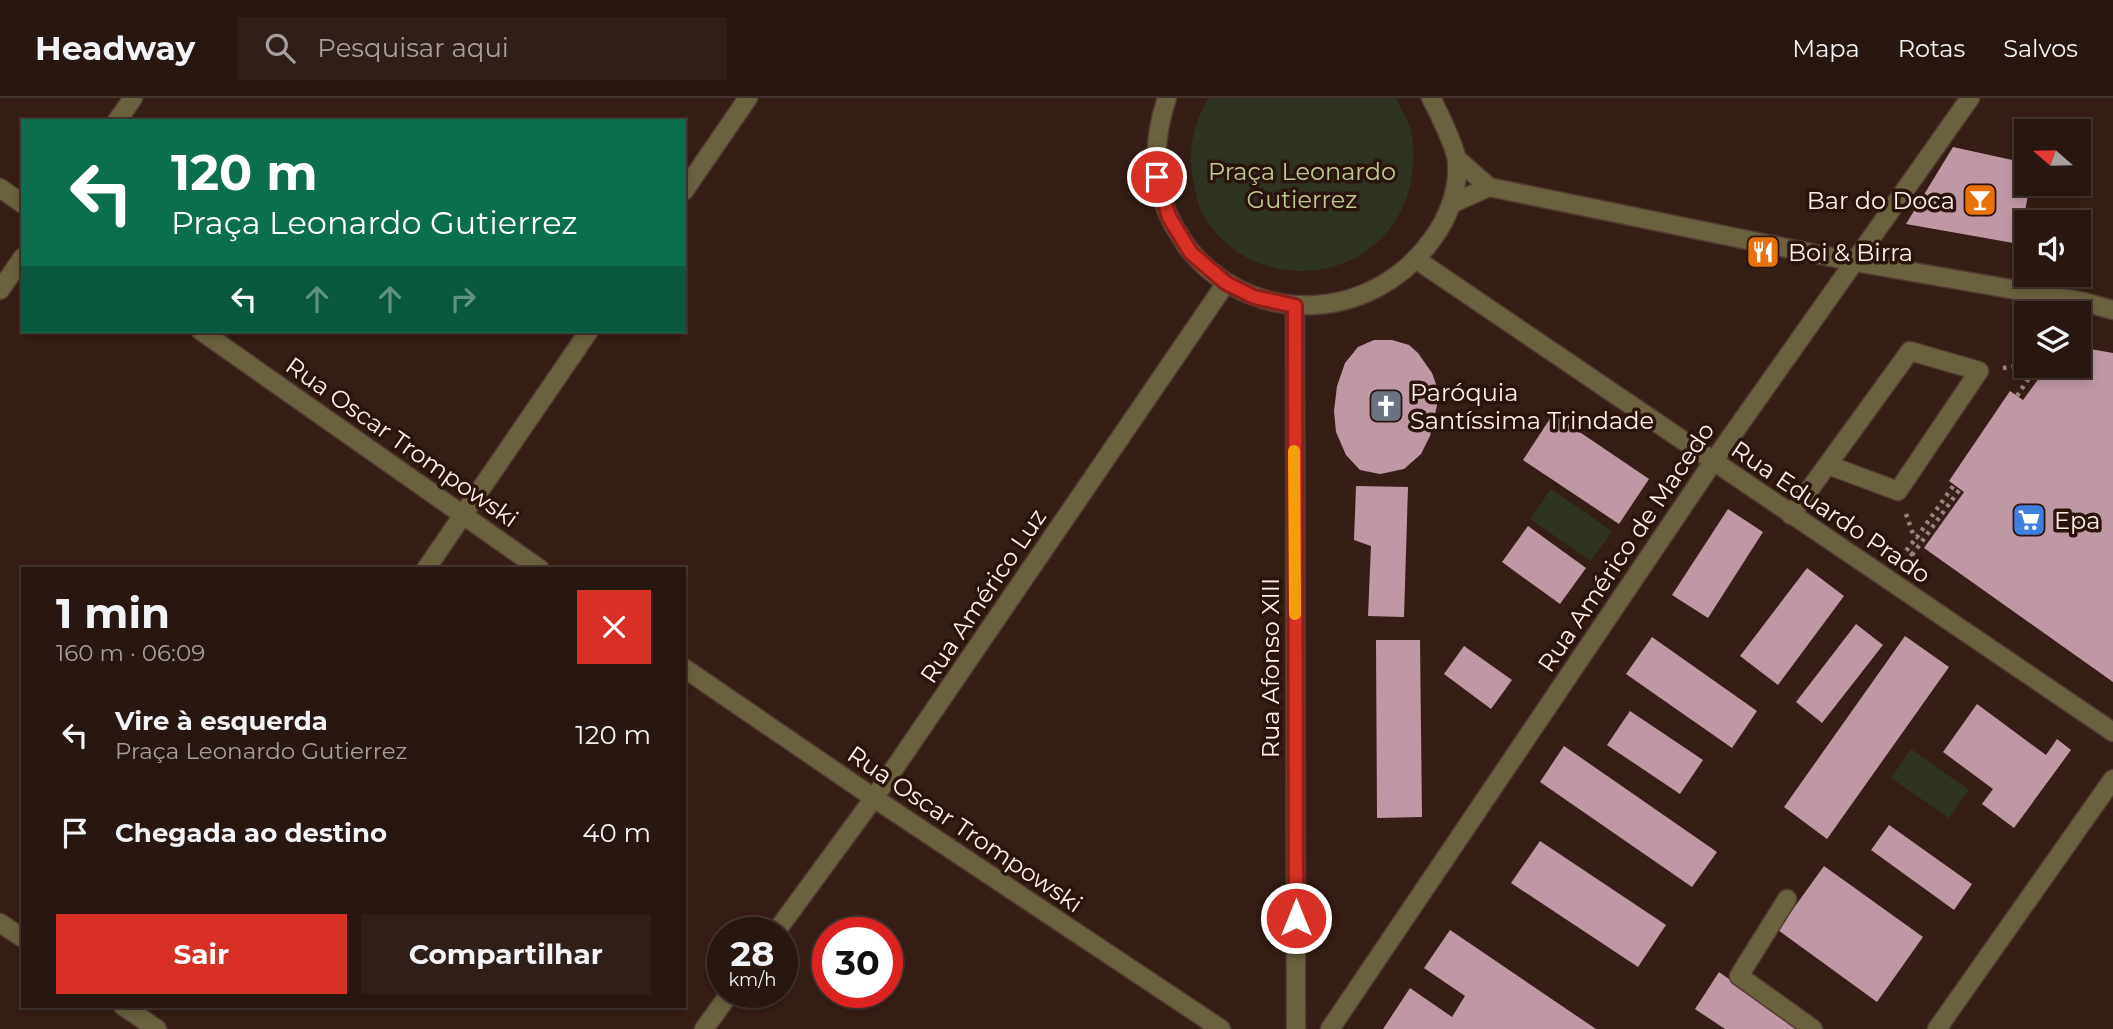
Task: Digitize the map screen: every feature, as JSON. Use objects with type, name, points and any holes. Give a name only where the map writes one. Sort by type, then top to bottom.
[{"type":"street","points":[[118,119],[133,98]]},
{"type":"street","points":[[686,188],[748,98]]},
{"type":"street","points":[[1153,98],[1160,120]]},
{"type":"street","points":[[1167,98],[1160,120],[1157,177],[1169,217],[1191,253],[1226,283],[1254,297],[1295,306],[1326,305],[1360,297],[1393,280],[1417,261],[1438,232],[1451,204],[1457,159],[1431,98]]},
{"type":"street","name":"Rua Américo de Macedo","points":[[1330,1029],[1713,462],[1970,98]]},
{"type":"street","points":[[1457,159],[1489,187],[1855,262],[2080,301],[2113,310]]},
{"type":"street","points":[[1451,204],[1489,187]]},
{"type":"street","points":[[0,188],[21,203]]},
{"type":"street","points":[[0,290],[21,260]]},
{"type":"street","name":"Rua Eduardo Prado","points":[[1417,261],[2113,732]]},
{"type":"street","name":"Rua Américo Luz","points":[[787,917],[874,798],[1226,283]]},
{"type":"street","name":"Rua Afonso XIII","points":[[1295,306],[1296,1029]]},
{"type":"street","name":"Rua Oscar Trompowski","points":[[204,333],[537,567]]},
{"type":"street","points":[[427,567],[588,333]]},
{"type":"street","points":[[1791,515],[1910,351],[1979,371],[1899,491],[1828,465]]},
{"type":"street","name":"Rua Oscar Trompowski","points":[[686,669],[1221,1029]]},
{"type":"street","points":[[1937,1029],[2113,779]]},
{"type":"street","points":[[1787,900],[1739,976],[1813,1029]]},
{"type":"street","points":[[0,923],[21,938]]},
{"type":"street","points":[[126,1008],[157,1029]]},
{"type":"street","points":[[704,1029],[719,1008]]},
{"type":"path","points":[[2017,396],[2028,378]]},
{"type":"path","points":[[1913,555],[1906,551],[1915,535],[1954,485]]},
{"type":"path","points":[[1892,583],[1961,489]]},
{"type":"green space","name":"Praça Leonardo Gutierrez","points":[[1209,98],[1396,98],[1410,127],[1413,156],[1410,185],[1396,220],[1374,246],[1345,263],[1312,270],[1279,269],[1247,258],[1220,237],[1199,206],[1192,174],[1192,140],[1198,118]]},
{"type":"green space","points":[[1551,489],[1612,531],[1591,561],[1530,519]]},
{"type":"green space","points":[[1911,749],[1969,790],[1949,818],[1891,778]]},
{"type":"building","points":[[1953,147],[2014,160],[2014,196],[2028,196],[2025,210],[2014,210],[2014,243],[1906,224]]},
{"type":"building","name":"Paróquia Santíssima Trindade","points":[[1374,340],[1392,340],[1409,345],[1418,353],[1432,373],[1438,401],[1430,436],[1421,454],[1404,469],[1380,474],[1360,470],[1346,455],[1336,432],[1334,411],[1337,386],[1345,363],[1358,347]]},
{"type":"building","name":"Epa","points":[[2091,349],[2113,353],[2113,682],[1924,548],[1964,492],[1949,481],[2010,391],[2023,400],[2039,378],[2091,378]]},
{"type":"building","points":[[1553,414],[1649,479],[1619,524],[1523,460]]},
{"type":"building","points":[[1356,486],[1408,487],[1404,617],[1368,616],[1371,546],[1354,540]]},
{"type":"building","points":[[1728,509],[1763,532],[1708,618],[1672,595]]},
{"type":"building","points":[[1528,526],[1586,568],[1560,604],[1502,562]]},
{"type":"building","points":[[1807,568],[1844,596],[1778,685],[1740,656]]},
{"type":"building","points":[[1856,624],[1883,645],[1822,723],[1796,702]]},
{"type":"building","points":[[1905,636],[1949,667],[1827,839],[1784,807]]},
{"type":"building","points":[[1652,637],[1757,711],[1732,748],[1626,674]]},
{"type":"building","points":[[1376,640],[1420,640],[1422,817],[1377,818]]},
{"type":"building","points":[[1464,646],[1512,680],[1491,709],[1444,674]]},
{"type":"building","points":[[1977,704],[2046,755],[2057,739],[2071,750],[2014,828],[1982,804],[1993,789],[1943,752]]},
{"type":"building","points":[[1630,711],[1703,760],[1680,794],[1607,745]]},
{"type":"building","points":[[1564,746],[1717,852],[1692,887],[1540,782]]},
{"type":"building","points":[[1889,825],[1972,884],[1954,910],[1871,850]]},
{"type":"building","points":[[1540,841],[1666,925],[1638,967],[1511,883]]},
{"type":"building","points":[[1824,866],[1923,937],[1877,1002],[1778,930]]},
{"type":"building","points":[[1450,930],[1596,1029],[1383,1029],[1410,988],[1452,1017],[1465,996],[1424,968]]},
{"type":"building","points":[[1719,972],[1806,1029],[1725,1029],[1695,1009]]},
{"type":"slow traffic","points":[[1294,451],[1295,614]]},
{"type":"place","name":"Bar do Doca","points":[[1980,200]]},
{"type":"place","name":"Boi & Birra","points":[[1763,252]]},
{"type":"place","name":"Paróquia Santíssima Trindade","points":[[1386,406]]},
{"type":"place","name":"Epa","points":[[2029,520]]},
{"type":"route","points":[[1157,177],[1169,217],[1191,253],[1226,283],[1254,297],[1295,306],[1296,918]]}]
